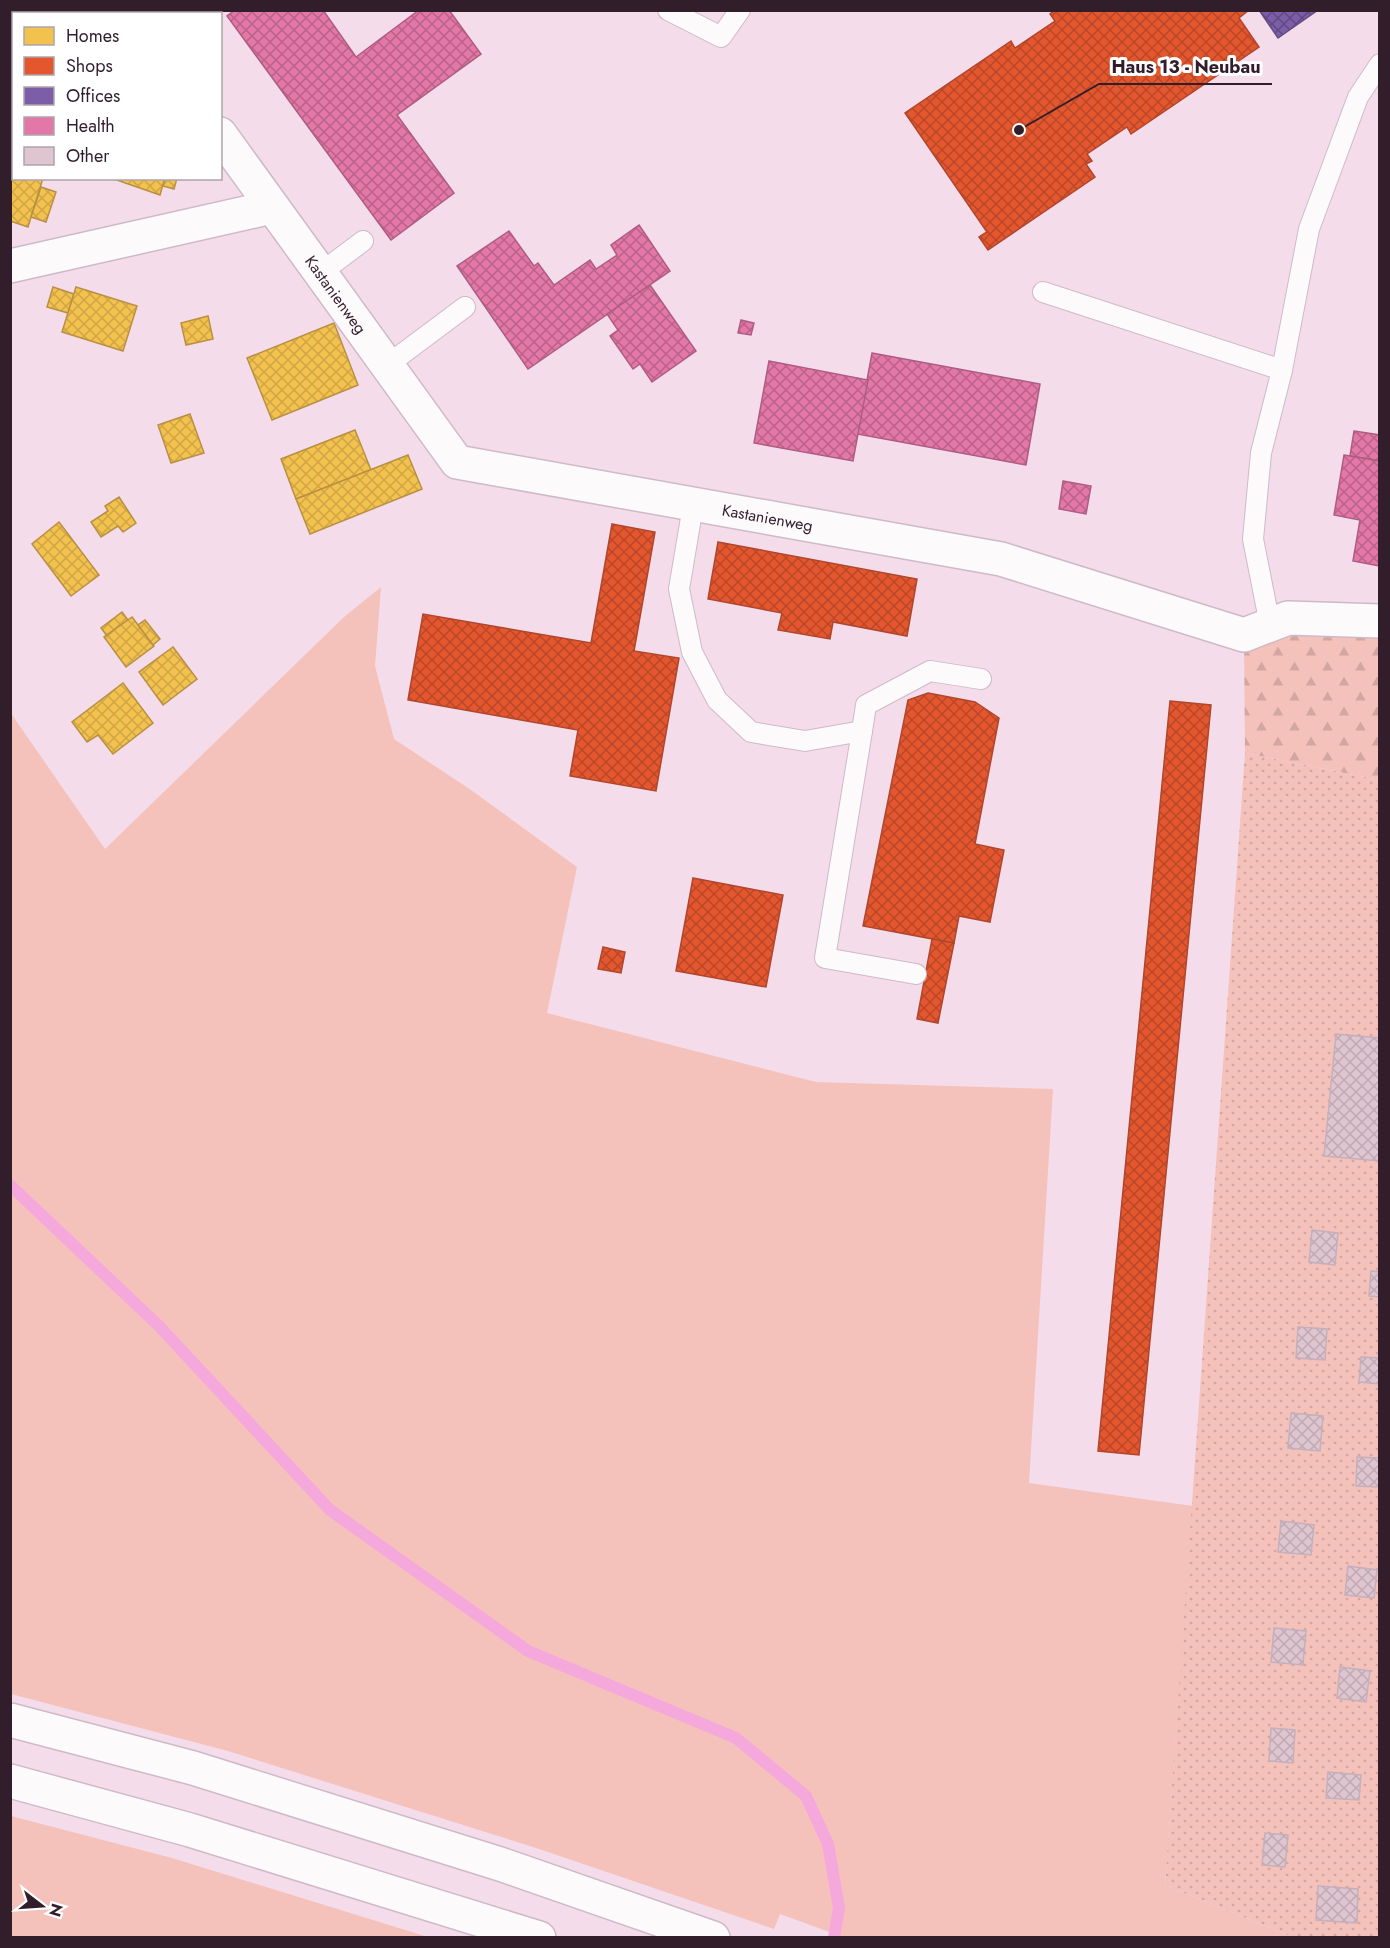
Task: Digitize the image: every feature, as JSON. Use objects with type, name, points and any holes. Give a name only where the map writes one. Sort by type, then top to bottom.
[{"type":"street","name":"Kastanienweg","points":[[222,137],[457,462],[693,506],[1000,559],[1244,635],[1288,618],[1380,621]]},
{"type":"street","points":[[10,266],[272,207]]},
{"type":"street","points":[[10,1720],[204,1772],[500,1864],[713,1938]]},
{"type":"street","points":[[10,1781],[190,1830],[539,1938]]},
{"type":"lane","points":[[668,10],[721,37],[740,10]]},
{"type":"lane","points":[[1270,625],[1253,539],[1261,453],[1282,369],[1309,229],[1358,97],[1380,64]]},
{"type":"lane","points":[[319,274],[363,241]]},
{"type":"lane","points":[[1043,292],[1282,369]]},
{"type":"lane","points":[[386,366],[465,307]]},
{"type":"lane","points":[[693,506],[679,589],[692,652],[717,700],[751,732],[804,741],[862,731]]},
{"type":"lane","points":[[916,974],[825,958],[866,705],[930,671],[981,680]]},
{"type":"green space","points":[[381,587],[375,666],[394,739],[471,790],[577,867],[547,1013],[816,1082],[1053,1089],[1029,1483],[1193,1506],[1165,1885],[1293,1937],[846,1938],[780,1914],[774,1929],[539,1849],[228,1751],[11,1694],[10,712],[105,849],[344,617]]},
{"type":"green space","points":[[1379,621],[1379,780],[1245,753],[1244,635]]},
{"type":"green space","points":[[1245,753],[1379,780],[1379,1937],[1293,1937],[1165,1885]]},
{"type":"green space","points":[[11,1816],[172,1858],[428,1937],[11,1937]]},
{"type":"building: Homes","points":[[10,165],[12,166],[12,180],[42,180],[28,227],[10,221]]},
{"type":"building: Homes","points":[[117,180],[164,180],[160,195]]},
{"type":"building: Homes","points":[[164,180],[176,180],[174,189],[163,186]]},
{"type":"building: Homes","points":[[41,187],[56,192],[46,222],[31,217]]},
{"type":"building: Homes","points":[[53,287],[74,294],[68,313],[47,307]]},
{"type":"building: Homes","points":[[76,287],[137,306],[123,351],[62,332]]},
{"type":"building: Homes","points":[[208,316],[213,339],[186,345],[181,323]]},
{"type":"building: Homes","points":[[334,323],[358,385],[272,420],[247,358]]},
{"type":"building: Homes","points":[[190,414],[204,453],[171,463],[158,425]]},
{"type":"building: Homes","points":[[355,430],[371,470],[296,499],[281,459]]},
{"type":"building: Homes","points":[[408,455],[422,489],[310,534],[296,499]]},
{"type":"building: Homes","points":[[119,497],[136,523],[123,532],[118,526],[101,537],[91,522],[108,511],[105,506]]},
{"type":"building: Homes","points":[[59,522],[99,575],[71,596],[32,544]]},
{"type":"building: Homes","points":[[122,612],[128,620],[107,636],[101,628]]},
{"type":"building: Homes","points":[[132,617],[154,646],[126,667],[104,637]]},
{"type":"building: Homes","points":[[145,620],[160,639],[153,645],[138,625]]},
{"type":"building: Homes","points":[[173,647],[197,679],[163,705],[139,672]]},
{"type":"building: Homes","points":[[123,683],[153,723],[113,754],[98,735],[87,742],[72,722]]},
{"type":"building: Shops","points":[[1055,10],[1249,10],[1239,18],[1259,47],[1131,134],[1127,127],[1087,154],[1092,161],[1086,164],[1095,177],[988,250],[979,237],[987,232],[905,113],[1011,41],[1015,48],[1055,21],[1050,14]]},
{"type":"building: Shops","points":[[612,524],[655,532],[634,651],[679,658],[656,791],[570,776],[578,730],[408,700],[423,614],[591,643]]},
{"type":"building: Shops","points":[[718,542],[917,579],[907,636],[833,622],[830,639],[778,630],[782,613],[708,599]]},
{"type":"building: Shops","points":[[928,693],[975,702],[999,718],[975,844],[1004,850],[990,922],[959,916],[954,943],[863,926],[908,700]]},
{"type":"building: Shops","points":[[1170,701],[1211,705],[1139,1455],[1098,1451]]},
{"type":"building: Shops","points":[[693,878],[783,895],[766,987],[676,971]]},
{"type":"building: Shops","points":[[932,939],[954,943],[938,1023],[917,1019]]},
{"type":"building: Shops","points":[[603,947],[625,952],[621,973],[598,969]]},
{"type":"building: Offices","points":[[1259,10],[1318,10],[1278,38]]},
{"type":"building: Health","points":[[235,10],[323,10],[356,57],[419,10],[449,10],[481,54],[397,115],[454,193],[391,240],[227,16]]},
{"type":"building: Health","points":[[639,225],[670,271],[528,369],[457,266],[509,231],[534,266],[538,263],[554,285],[590,260],[596,269],[617,255],[611,245]]},
{"type":"building: Health","points":[[650,285],[696,351],[652,382],[640,364],[633,369],[610,336],[618,330],[607,314]]},
{"type":"building: Health","points":[[741,320],[754,323],[751,335],[738,333]]},
{"type":"building: Health","points":[[872,353],[1040,384],[1026,465],[857,434]]},
{"type":"building: Health","points":[[769,361],[868,380],[853,461],[754,443]]},
{"type":"building: Health","points":[[1354,431],[1380,435],[1380,461],[1350,456]]},
{"type":"building: Health","points":[[1344,455],[1380,461],[1380,566],[1353,561],[1360,520],[1334,515]]},
{"type":"building: Health","points":[[1063,481],[1091,486],[1086,514],[1059,509]]},
{"type":"building: Other","points":[[1336,1034],[1380,1038],[1380,1161],[1324,1156]]},
{"type":"building: Other","points":[[1312,1230],[1338,1233],[1335,1265],[1309,1262]]},
{"type":"building: Other","points":[[1371,1271],[1380,1272],[1380,1297],[1369,1296]]},
{"type":"building: Other","points":[[1298,1327],[1327,1329],[1325,1360],[1296,1358]]},
{"type":"building: Other","points":[[1361,1357],[1380,1358],[1380,1384],[1359,1382]]},
{"type":"building: Other","points":[[1291,1413],[1323,1416],[1320,1451],[1288,1448]]},
{"type":"building: Other","points":[[1357,1457],[1380,1458],[1380,1487],[1356,1486]]},
{"type":"building: Other","points":[[1281,1521],[1314,1525],[1311,1555],[1278,1552]]},
{"type":"building: Other","points":[[1348,1566],[1377,1570],[1374,1598],[1345,1595]]},
{"type":"building: Other","points":[[1274,1628],[1306,1631],[1303,1665],[1271,1662]]},
{"type":"building: Other","points":[[1340,1667],[1370,1671],[1366,1702],[1337,1698]]},
{"type":"building: Other","points":[[1271,1728],[1295,1730],[1293,1763],[1269,1761]]},
{"type":"building: Other","points":[[1328,1772],[1361,1775],[1359,1800],[1326,1798]]},
{"type":"building: Other","points":[[1265,1833],[1288,1835],[1285,1867],[1262,1865]]},
{"type":"building: Other","points":[[1318,1886],[1358,1889],[1357,1923],[1316,1920]]},
{"type":"waterway","points":[[10,1185],[159,1326],[330,1510],[528,1651],[736,1738],[806,1796],[828,1844],[839,1908],[834,1938]]},
{"type":"place","name":"Haus 13 - Neubau","points":[[1019,130]]}]
